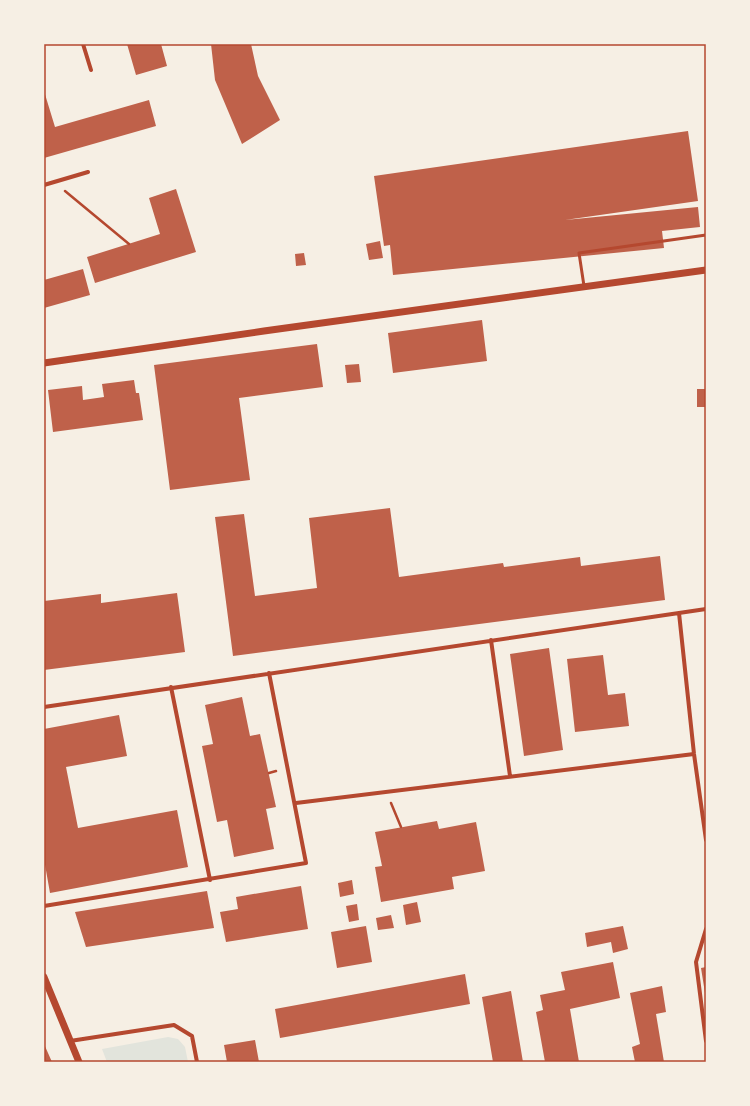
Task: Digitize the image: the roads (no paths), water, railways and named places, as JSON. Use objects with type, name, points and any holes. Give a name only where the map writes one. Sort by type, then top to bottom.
[{"type":"street","points":[[83,44],[91,70]]},
{"type":"street","points":[[44,185],[88,172]]},
{"type":"street","points":[[44,363],[706,270]]},
{"type":"street","points":[[44,707],[706,609]]},
{"type":"street","points":[[678,613],[694,754],[706,840]]},
{"type":"street","points":[[491,640],[510,776]]},
{"type":"street","points":[[44,906],[210,880],[306,863],[296,803],[269,673]]},
{"type":"street","points":[[171,687],[210,880]]},
{"type":"street","points":[[296,803],[694,754]]},
{"type":"street","points":[[706,929],[696,962],[706,1041]]},
{"type":"street","points":[[44,977],[79,1062]]},
{"type":"street","points":[[70,1041],[174,1025],[192,1036],[197,1062]]},
{"type":"lane","points":[[584,287],[579,253],[706,234]]}]
